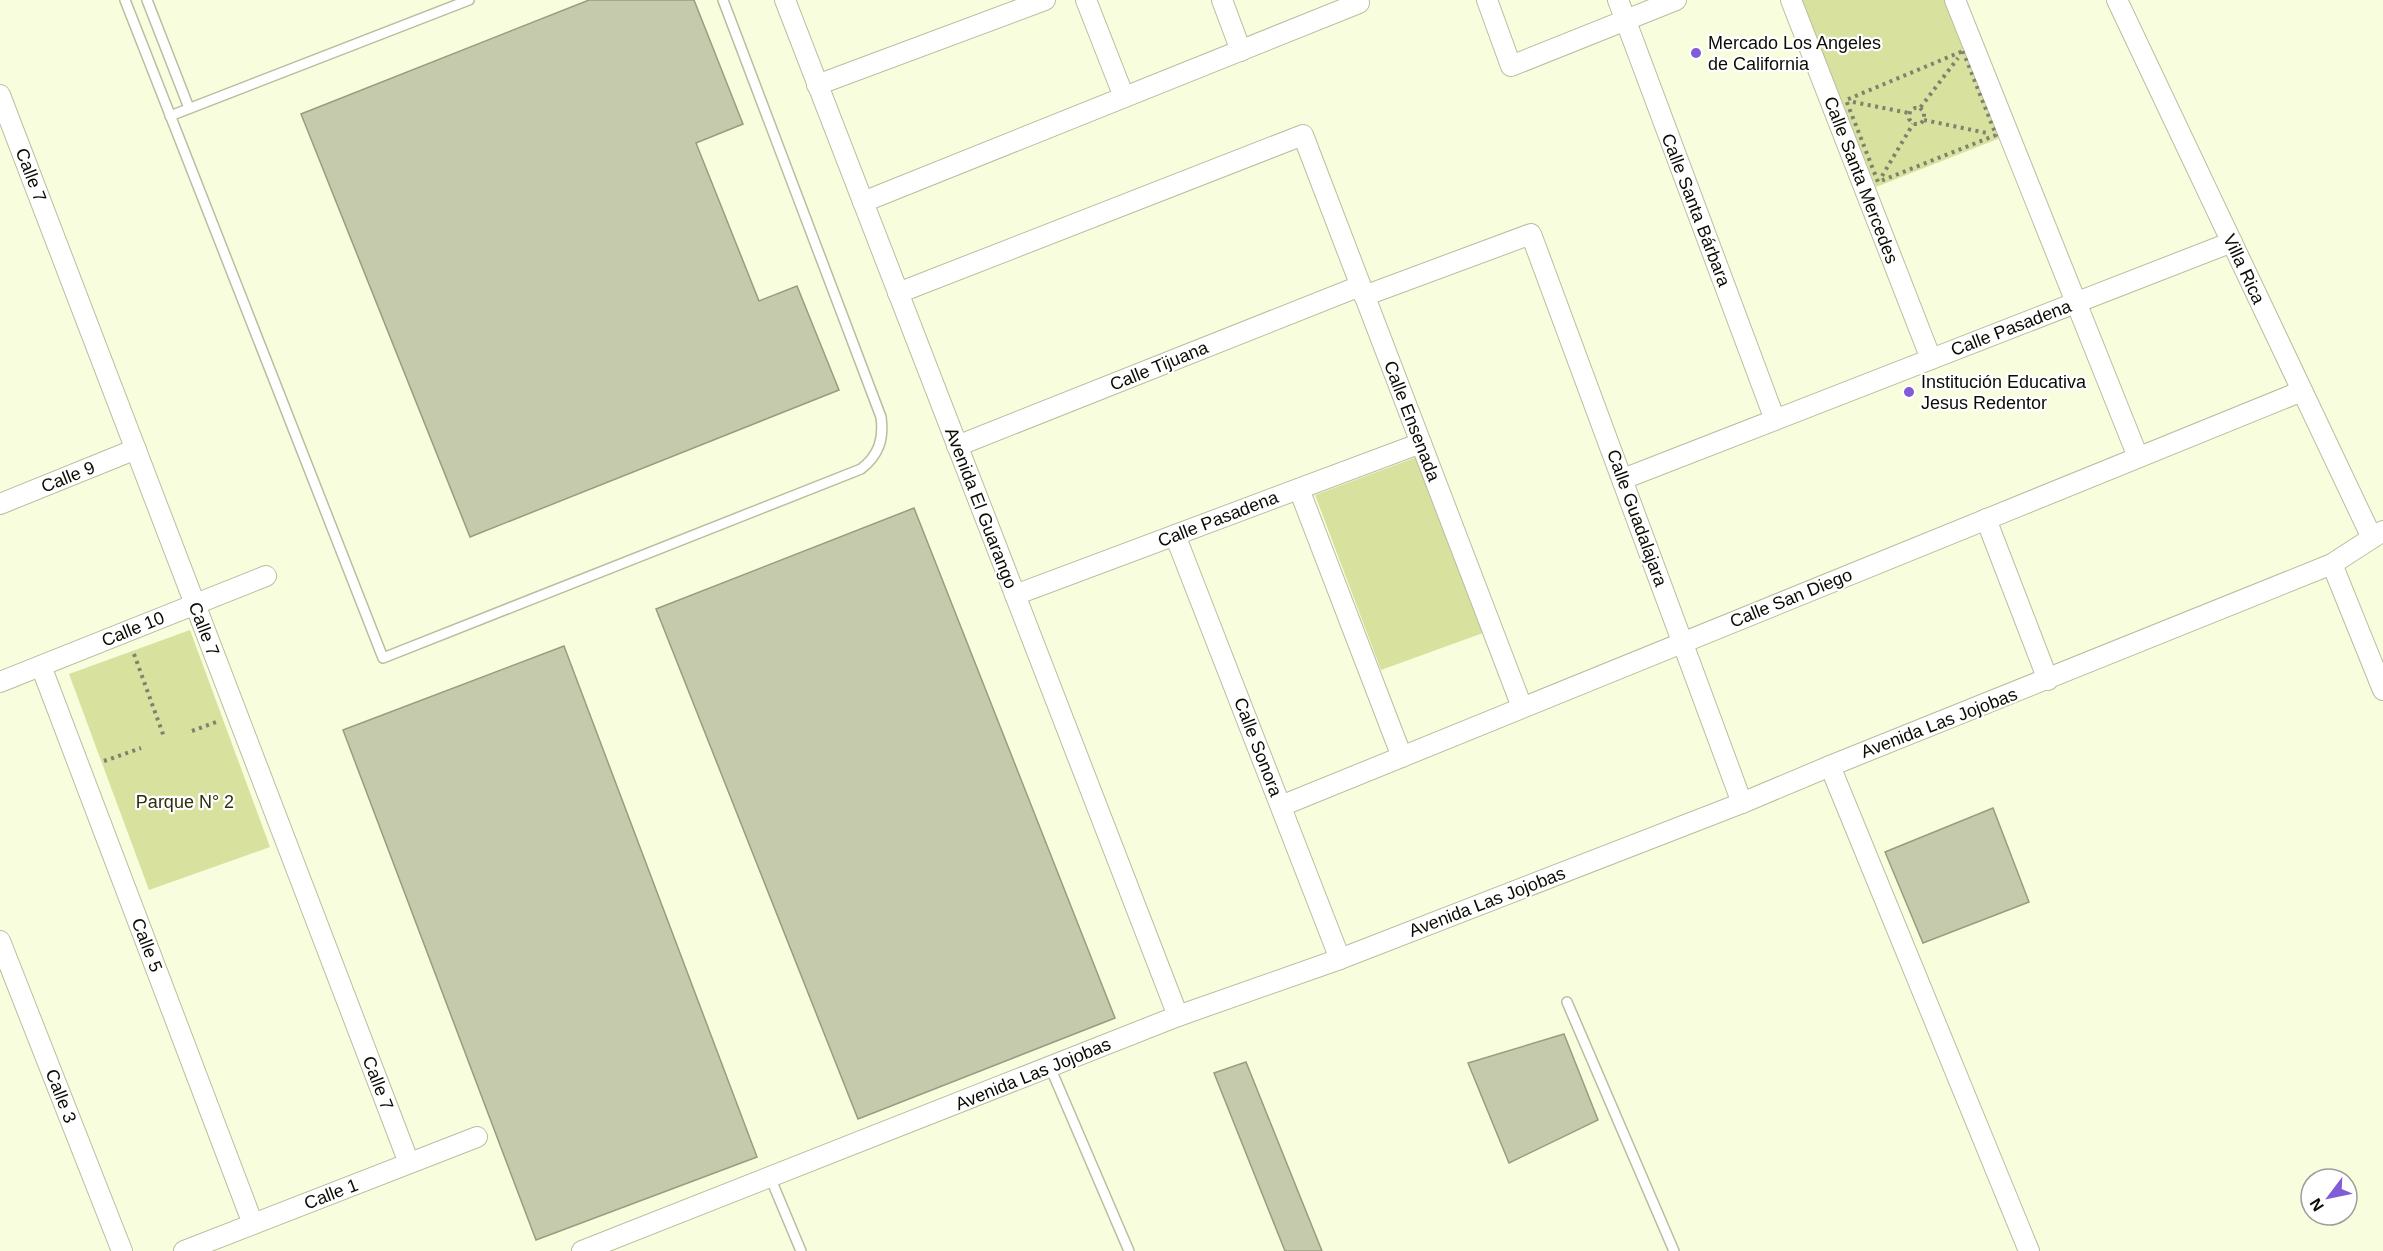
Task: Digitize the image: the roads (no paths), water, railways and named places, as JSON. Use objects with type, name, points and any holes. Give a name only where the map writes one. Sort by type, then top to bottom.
[{"type":"street","name":"Avenida El Guarango","points":[[784,0],[1178,1016]]},
{"type":"street","points":[[818,85],[1045,0]]},
{"type":"street","points":[[1086,0],[1125,97]]},
{"type":"street","points":[[1222,0],[1241,51]]},
{"type":"street","points":[[863,202],[1359,3],[1358,0]]},
{"type":"street","points":[[1487,0],[1511,66],[1676,0]]},
{"type":"street","name":"Calle Santa Bárbara","points":[[1618,0],[1775,420]]},
{"type":"street","name":"Calle Santa Mercedes","points":[[1791,0],[1839,103],[1871,185],[1931,359]]},
{"type":"street","points":[[1955,0],[1968,49],[2076,303],[2138,457]]},
{"type":"street","name":"Villa Rica","points":[[2117,0],[2302,391],[2378,535]]},
{"type":"street","name":"Calle 7","points":[[0,94],[409,1163]]},
{"type":"street","name":"Calle Ensenada","points":[[898,293],[1303,135],[1522,707]]},
{"type":"street","name":"Calle Tijuana","points":[[957,446],[1362,291],[1531,234]]},
{"type":"street","name":"Calle Guadalajara","points":[[1531,234],[1742,803]]},
{"type":"street","name":"Calle Pasadena","points":[[1623,479],[2232,242]]},
{"type":"street","name":"Calle San Diego","points":[[1281,806],[2302,391]]},
{"type":"street","name":"Calle Pasadena","points":[[1015,595],[1421,443]]},
{"type":"street","name":"Calle 9","points":[[0,504],[136,449]]},
{"type":"street","points":[[1299,489],[1402,756]]},
{"type":"street","points":[[1986,519],[2048,680]]},
{"type":"street","name":"Calle Sonora","points":[[1175,535],[1340,959]]},
{"type":"street","name":"Avenida Las Jojobas","points":[[582,1251],[1178,1016],[1340,959],[1742,803],[2332,564],[2378,535]]},
{"type":"street","points":[[2332,564],[2383,690]]},
{"type":"street","name":"Calle 10","points":[[0,682],[266,576]]},
{"type":"street","name":"Calle 5","points":[[41,666],[253,1224]]},
{"type":"street","points":[[1830,766],[2029,1251]]},
{"type":"street","name":"Calle 3","points":[[0,941],[122,1251]]},
{"type":"street","name":"Calle 1","points":[[187,1251],[477,1137]]},
{"type":"lane","points":[[125,0],[383,658],[861,469],[878,451],[883,430],[881,417],[723,0]]},
{"type":"lane","points":[[147,0],[189,108]]},
{"type":"lane","points":[[170,116],[469,0]]},
{"type":"lane","points":[[1567,1002],[1674,1251]]},
{"type":"lane","points":[[1050,1067],[1129,1251]]},
{"type":"lane","points":[[770,1177],[801,1251]]},
{"type":"place","name":"Mercado Los Angeles de California","points":[[1696,53]]},
{"type":"place","name":"Institución Educativa Jesus Redentor","points":[[1909,392]]},
{"type":"park label","name":"Parque N° 2","points":[[185,802]]}]
